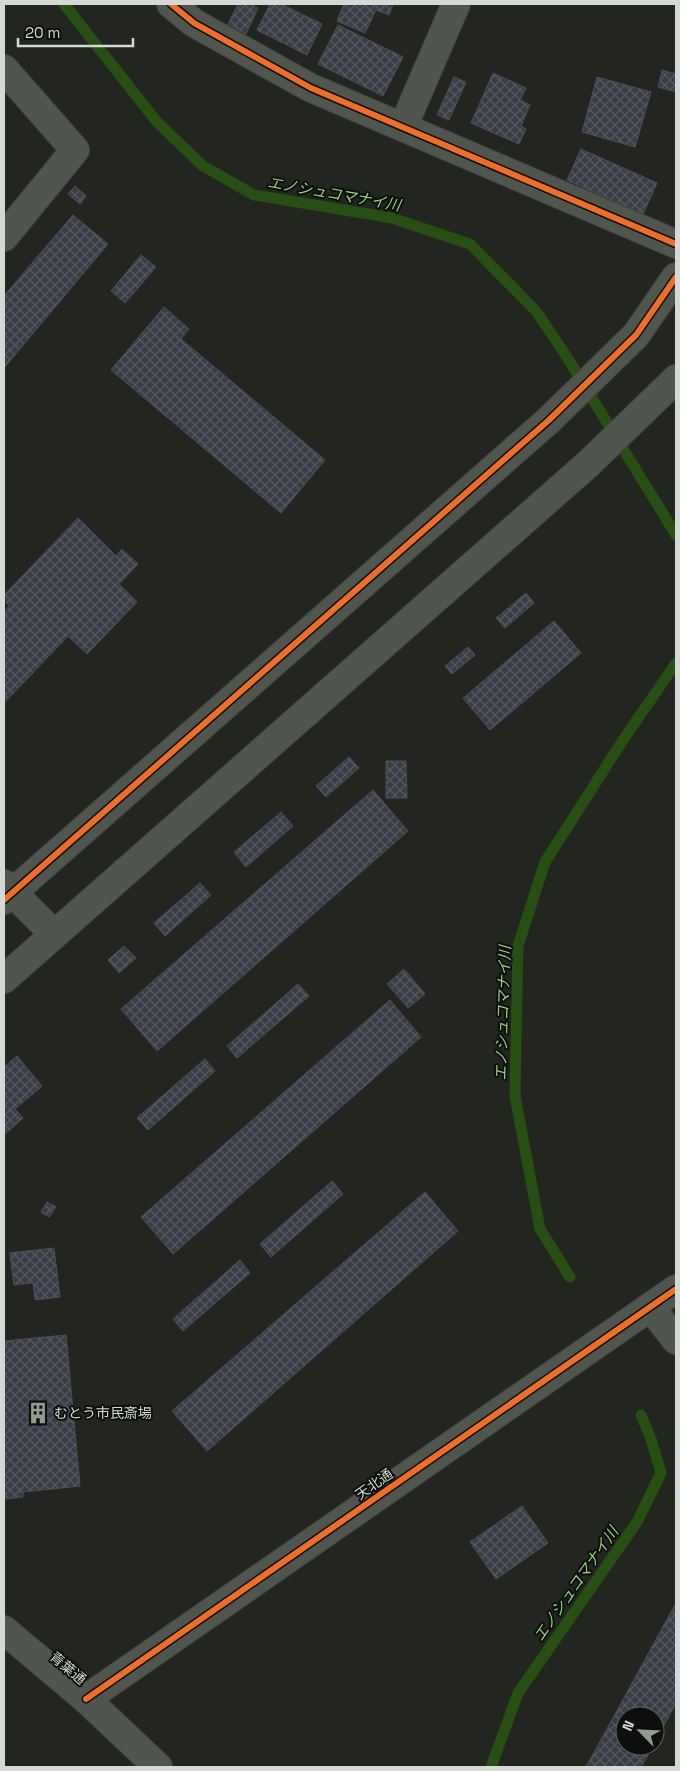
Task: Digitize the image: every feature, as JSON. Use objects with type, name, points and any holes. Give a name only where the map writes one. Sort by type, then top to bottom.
[{"type":"street","points":[[171,4],[194,23],[311,88],[676,244]]},
{"type":"street","points":[[403,127],[456,4]]},
{"type":"street","points":[[4,69],[75,150],[4,237]]},
{"type":"street","points":[[54,934],[7,892],[548,420],[636,335],[676,277]]},
{"type":"street","points":[[4,979],[588,464],[658,399],[676,379]]},
{"type":"street","name":"天北通","points":[[86,1699],[676,1289]]},
{"type":"street","points":[[651,1308],[676,1340]]},
{"type":"street","name":"青葉通","points":[[4,1630],[86,1699],[158,1767]]},
{"type":"building","points":[[238,4],[249,4],[258,8],[246,34],[228,24]]},
{"type":"building","points":[[270,4],[281,4],[322,24],[307,55],[257,30]]},
{"type":"building","points":[[344,4],[393,4],[389,15],[376,10],[365,33],[337,21]]},
{"type":"building","points":[[338,25],[403,57],[383,96],[318,64]]},
{"type":"building","points":[[662,70],[676,74],[676,92],[658,87]]},
{"type":"building","points":[[493,73],[526,88],[520,100],[530,105],[521,126],[526,129],[519,144],[471,123]]},
{"type":"building","points":[[454,77],[466,82],[449,120],[437,115]]},
{"type":"building","points":[[597,77],[651,92],[635,147],[582,132]]},
{"type":"building","points":[[581,149],[657,183],[643,214],[567,180]]},
{"type":"building","points":[[75,186],[86,196],[80,204],[68,194]]},
{"type":"building","points":[[73,215],[108,244],[4,368],[4,296]]},
{"type":"building","points":[[141,255],[156,267],[125,303],[111,291]]},
{"type":"building","points":[[164,307],[189,329],[181,339],[325,460],[281,513],[111,370]]},
{"type":"building","points":[[78,518],[116,556],[122,549],[138,564],[119,584],[137,602],[87,654],[68,636],[4,703],[4,612],[9,606],[4,600],[4,595]]},
{"type":"building","points":[[526,593],[534,603],[505,628],[496,618]]},
{"type":"building","points":[[554,621],[581,653],[490,730],[463,698]]},
{"type":"building","points":[[468,647],[475,655],[452,674],[445,666]]},
{"type":"building","points":[[349,757],[359,768],[326,797],[316,786]]},
{"type":"building","points":[[386,761],[406,761],[407,798],[386,798]]},
{"type":"building","points":[[373,790],[408,831],[157,1051],[121,1009]]},
{"type":"building","points":[[281,812],[293,826],[246,867],[234,852]]},
{"type":"building","points":[[200,883],[211,895],[165,936],[154,923]]},
{"type":"building","points":[[124,946],[136,958],[119,973],[108,960]]},
{"type":"building","points":[[404,969],[425,994],[408,1008],[387,984]]},
{"type":"building","points":[[298,984],[309,996],[237,1058],[227,1046]]},
{"type":"building","points":[[390,1000],[421,1037],[173,1254],[141,1217]]},
{"type":"building","points":[[17,1056],[42,1086],[15,1109],[23,1118],[4,1135],[4,1067]]},
{"type":"building","points":[[205,1059],[215,1071],[148,1130],[137,1118]]},
{"type":"building","points":[[332,1181],[343,1194],[271,1257],[260,1244]]},
{"type":"building","points":[[425,1192],[458,1231],[207,1451],[172,1411]]},
{"type":"building","points":[[47,1202],[56,1207],[49,1217],[41,1212]]},
{"type":"building","points":[[54,1248],[60,1297],[35,1300],[33,1283],[14,1285],[10,1253]]},
{"type":"building","points":[[240,1260],[250,1273],[183,1331],[173,1319]]},
{"type":"building","name":"むとう市民斎場","points":[[66,1335],[80,1486],[23,1492],[23,1497],[4,1499],[4,1341]]},
{"type":"building","points":[[522,1506],[548,1543],[496,1579],[470,1542]]},
{"type":"building","points":[[676,1603],[676,1703],[665,1723],[665,1706],[619,1706]]},
{"type":"building","points":[[615,1714],[615,1756],[647,1756],[641,1767],[586,1767]]},
{"type":"waterway","name":"エノシュコマナイ川","points":[[64,4],[157,122],[203,166],[254,195],[392,218],[470,244],[536,311],[565,354],[676,535]]},
{"type":"waterway","name":"エノシュコマナイ川","points":[[570,1277],[540,1229],[515,1096],[518,946],[545,862],[623,740],[676,663]]},
{"type":"waterway","name":"エノシュコマナイ川","points":[[491,1767],[518,1693],[637,1522],[661,1473],[651,1439],[641,1415]]},
{"type":"cycle path","points":[[171,4],[194,23],[311,88],[676,244]]},
{"type":"cycle path","points":[[4,900],[549,420],[636,335],[676,277]]},
{"type":"cycle path","points":[[86,1699],[676,1289]]},
{"type":"place","name":"むとう市民斎場","points":[[38,1413]]}]
